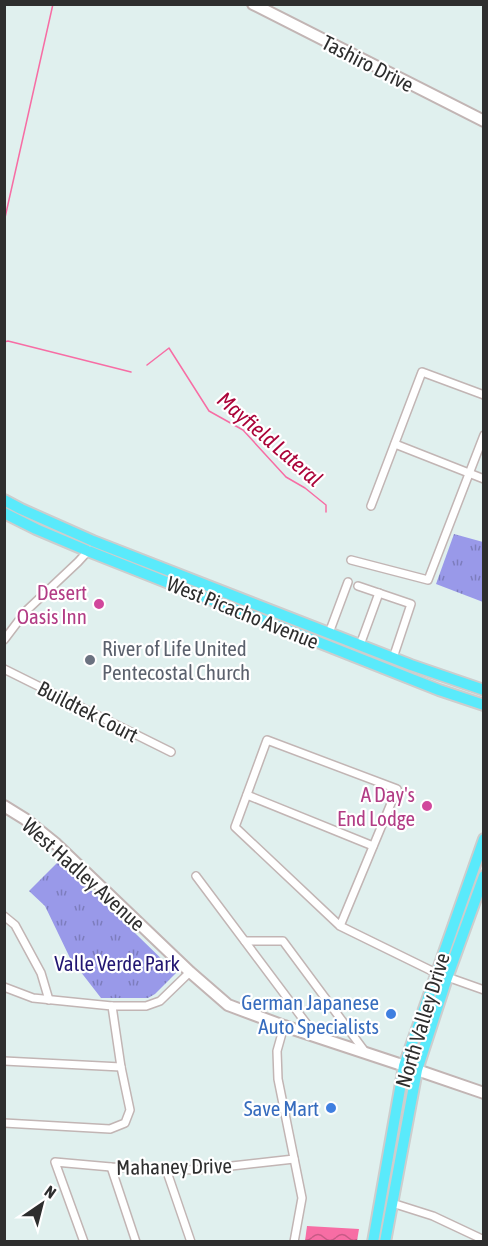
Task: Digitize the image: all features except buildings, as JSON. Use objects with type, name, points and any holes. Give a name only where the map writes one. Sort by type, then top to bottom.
[{"type":"main road","name":"West Picacho Avenue","points":[[4,500],[91,546],[439,690],[483,705]]},
{"type":"main road","name":"West Picacho Avenue","points":[[4,513],[36,529],[91,546],[483,690]]},
{"type":"main road","name":"North Valley Drive","points":[[373,1242],[404,1066],[483,839]]},
{"type":"main road","name":"North Valley Drive","points":[[385,1242],[417,1070],[482,882]]},
{"type":"street","name":"Tashiro Drive","points":[[253,4],[483,121]]},
{"type":"street","points":[[371,506],[422,372],[483,395]]},
{"type":"street","points":[[351,560],[428,580],[483,435]]},
{"type":"street","points":[[395,444],[483,479]]},
{"type":"street","points":[[4,640],[26,611],[91,546]]},
{"type":"street","points":[[328,633],[348,582]]},
{"type":"street","points":[[358,586],[411,604],[393,658]]},
{"type":"street","points":[[360,645],[379,593]]},
{"type":"street","name":"Buildtek Court","points":[[4,669],[171,752]]},
{"type":"street","points":[[340,926],[397,789],[267,740],[235,826],[340,926],[447,978],[483,990]]},
{"type":"street","points":[[247,795],[374,846]]},
{"type":"street","name":"West Hadley Avenue","points":[[5,808],[25,819],[56,844],[190,972],[228,1005],[317,1038],[483,1093]]},
{"type":"street","points":[[196,876],[317,1038]]},
{"type":"street","points":[[469,880],[482,882]]},
{"type":"street","points":[[4,915],[15,925],[41,973],[49,1000]]},
{"type":"street","points":[[245,941],[283,941],[368,1054]]},
{"type":"street","points":[[4,987],[33,998],[112,1006],[146,1006],[160,1001],[190,972]]},
{"type":"street","points":[[4,1123],[110,1129],[124,1123],[130,1110],[112,1006]]},
{"type":"street","points":[[284,1026],[277,1051],[278,1079],[302,1198],[294,1242]]},
{"type":"street","points":[[4,1061],[121,1067]]},
{"type":"street","name":"Mahaney Drive","points":[[84,1242],[55,1162],[111,1167],[196,1170],[294,1159]]},
{"type":"street","points":[[111,1167],[136,1242]]},
{"type":"street","points":[[166,1169],[191,1242]]},
{"type":"street","points":[[392,1203],[433,1216],[483,1240]]},
{"type":"green space","points":[[454,534],[483,542],[483,602],[436,584]]},
{"type":"green space","name":"Valle Verde Park","points":[[60,860],[176,973],[155,994],[148,998],[101,998],[70,958],[45,906],[29,891]]},
{"type":"water","points":[[307,1226],[359,1229],[357,1241],[305,1241]]},
{"type":"waterway","points":[[4,222],[53,4]]},
{"type":"waterway","name":"Mayfield Lateral","points":[[4,342],[8,341],[131,372]]},
{"type":"waterway","name":"Mayfield Lateral","points":[[147,365],[169,348],[209,411],[243,430],[286,477],[305,488],[326,505],[326,512]]},
{"type":"place","name":"Desert Oasis Inn","points":[[99,604]]},
{"type":"place","name":"River of Life United Pentecostal Church","points":[[90,660]]},
{"type":"place","name":"A Day's End Lodge","points":[[427,806]]},
{"type":"place","name":"German Japanese Auto Specialists","points":[[391,1014]]},
{"type":"place","name":"Save Mart","points":[[331,1108]]}]
